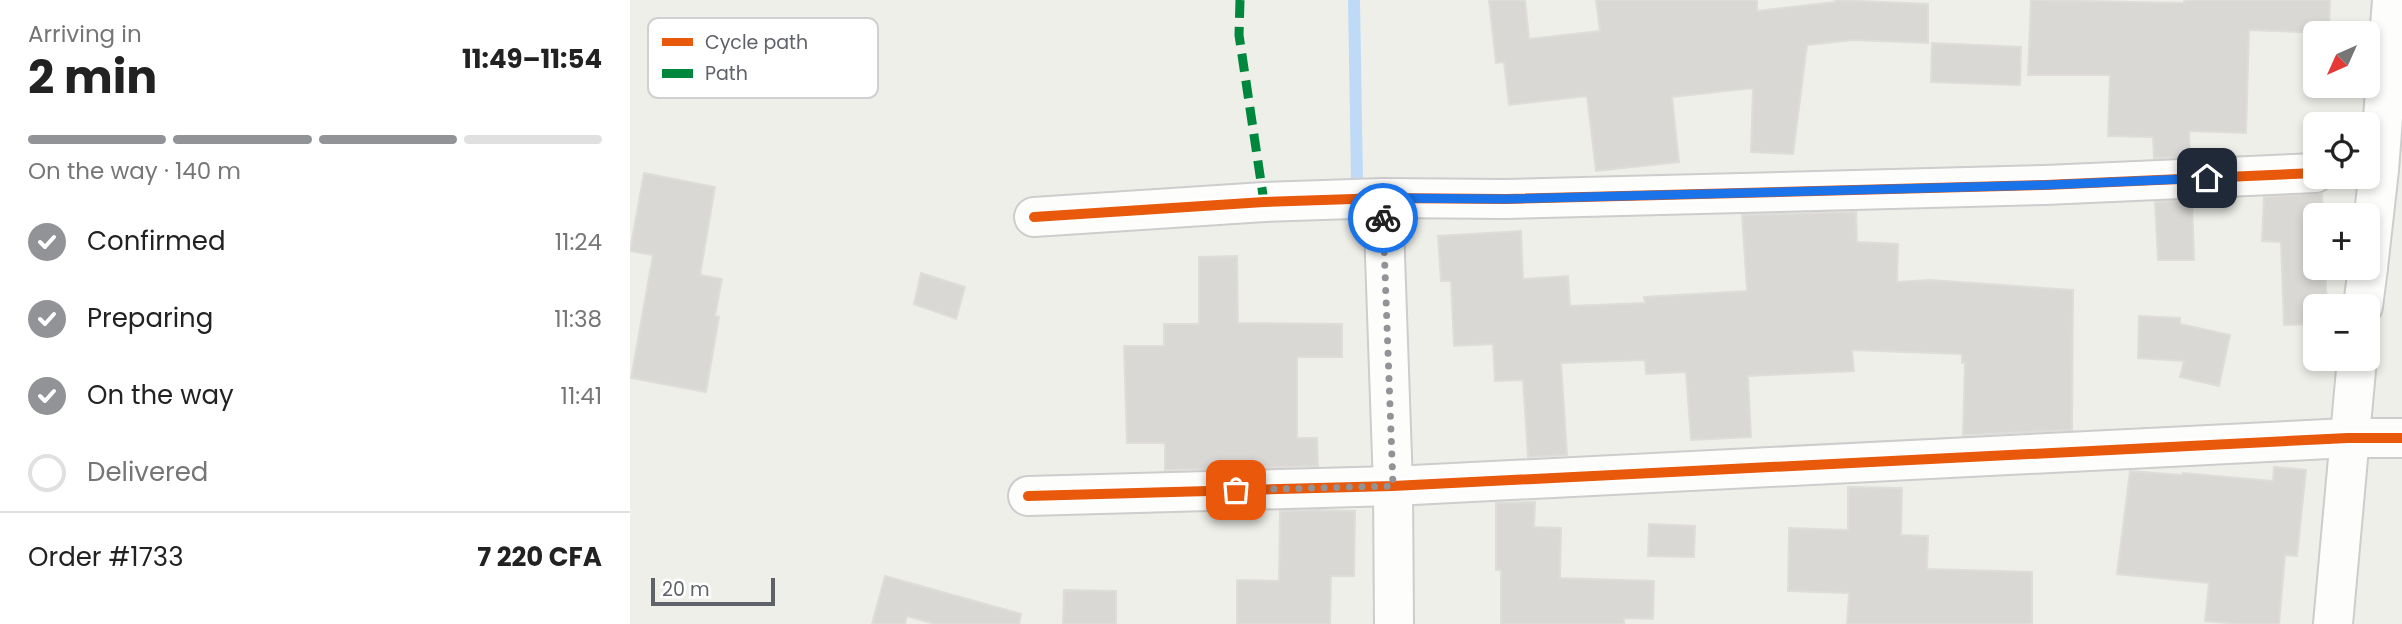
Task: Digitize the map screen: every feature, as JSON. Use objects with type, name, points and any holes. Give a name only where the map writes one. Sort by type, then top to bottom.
[{"type":"street","points":[[2378,203],[2383,171],[2392,0]]},
{"type":"street","points":[[1034,217],[1264,202],[1383,198],[1506,199],[2004,186],[2303,174]]},
{"type":"street","points":[[1383,198],[1393,486],[1394,624]]},
{"type":"street","points":[[2333,624],[2356,371]]},
{"type":"street","points":[[1028,496],[1393,486],[2348,438],[2402,438]]},
{"type":"building","points":[[1489,0],[1525,0],[1529,39],[1600,31],[1596,0],[1757,0],[1757,11],[1835,0],[1928,4],[1928,43],[1853,40],[1807,45],[1793,154],[1751,152],[1753,88],[1672,97],[1679,162],[1596,171],[1587,96],[1509,105],[1504,62],[1496,63]]},
{"type":"building","points":[[2031,0],[2184,3],[2184,0],[2330,0],[2329,21],[2303,21],[2303,32],[2249,30],[2246,133],[2189,131],[2190,157],[2154,158],[2153,137],[2108,136],[2110,75],[2028,75]]},
{"type":"building","points":[[1932,43],[2021,47],[2020,85],[1931,82]]},
{"type":"building","points":[[644,173],[715,187],[700,275],[722,279],[715,316],[719,317],[706,392],[631,378],[653,255],[630,251]]},
{"type":"building","points":[[2322,193],[2322,203],[2303,203],[2303,280],[2326,280],[2326,294],[2303,294],[2303,324],[2284,325],[2281,242],[2262,241],[2264,197]]},
{"type":"building","points":[[2192,200],[2194,260],[2158,260],[2155,202]]},
{"type":"building","points":[[1856,212],[1857,242],[1898,244],[1897,282],[1930,280],[2073,290],[2072,430],[1963,435],[1965,363],[1962,363],[1962,354],[1852,350],[1854,371],[1748,376],[1751,437],[1691,440],[1686,372],[1646,374],[1645,360],[1561,363],[1567,455],[1528,457],[1523,380],[1495,381],[1493,344],[1454,346],[1451,281],[1441,281],[1438,236],[1521,231],[1523,279],[1568,276],[1570,306],[1645,303],[1644,297],[1747,291],[1742,215]]},
{"type":"building","points":[[1237,256],[1238,323],[1342,324],[1342,357],[1297,357],[1297,438],[1317,438],[1318,466],[1165,470],[1165,443],[1127,443],[1124,346],[1164,346],[1164,324],[1199,324],[1199,257]]},
{"type":"building","points":[[921,273],[965,287],[956,319],[914,304]]},
{"type":"building","points":[[2139,316],[2180,318],[2180,324],[2230,335],[2219,386],[2180,377],[2184,361],[2138,358]]},
{"type":"building","points":[[2274,467],[2306,470],[2297,556],[2285,555],[2279,624],[2205,621],[2209,583],[2117,574],[2130,471],[2273,481]]},
{"type":"building","points":[[1848,487],[1902,488],[1901,535],[1928,536],[1927,569],[2032,572],[2032,624],[1847,624],[1849,593],[1788,591],[1789,528],[1848,530]]},
{"type":"building","points":[[1535,502],[1534,527],[1561,528],[1560,578],[1654,581],[1653,619],[1624,618],[1624,624],[1501,624],[1501,570],[1496,570],[1496,503]]},
{"type":"building","points":[[1280,511],[1355,511],[1354,576],[1331,576],[1330,624],[1237,624],[1237,580],[1279,581]]},
{"type":"building","points":[[1649,524],[1695,526],[1694,557],[1648,556]]},
{"type":"building","points":[[885,576],[1021,614],[1019,624],[935,624],[907,616],[905,624],[872,624]]},
{"type":"building","points":[[1064,590],[1116,591],[1116,624],[1063,624]]},
{"type":"waterway","points":[[1354,0],[1357,180]]},
{"type":"marked path","points":[[1240,0],[1239,35],[1264,202]]},
{"type":"cycle path","points":[[1034,217],[1264,202],[1383,198],[1506,199],[2045,185],[2303,174]]},
{"type":"cycle path","points":[[1028,496],[1393,486],[2348,438],[2402,438]]},
{"type":"way so far","points":[[1236,490],[1393,486],[1383,218]]},
{"type":"route","points":[[1383,218],[1383,198],[1506,199],[2045,185],[2207,178]]}]
